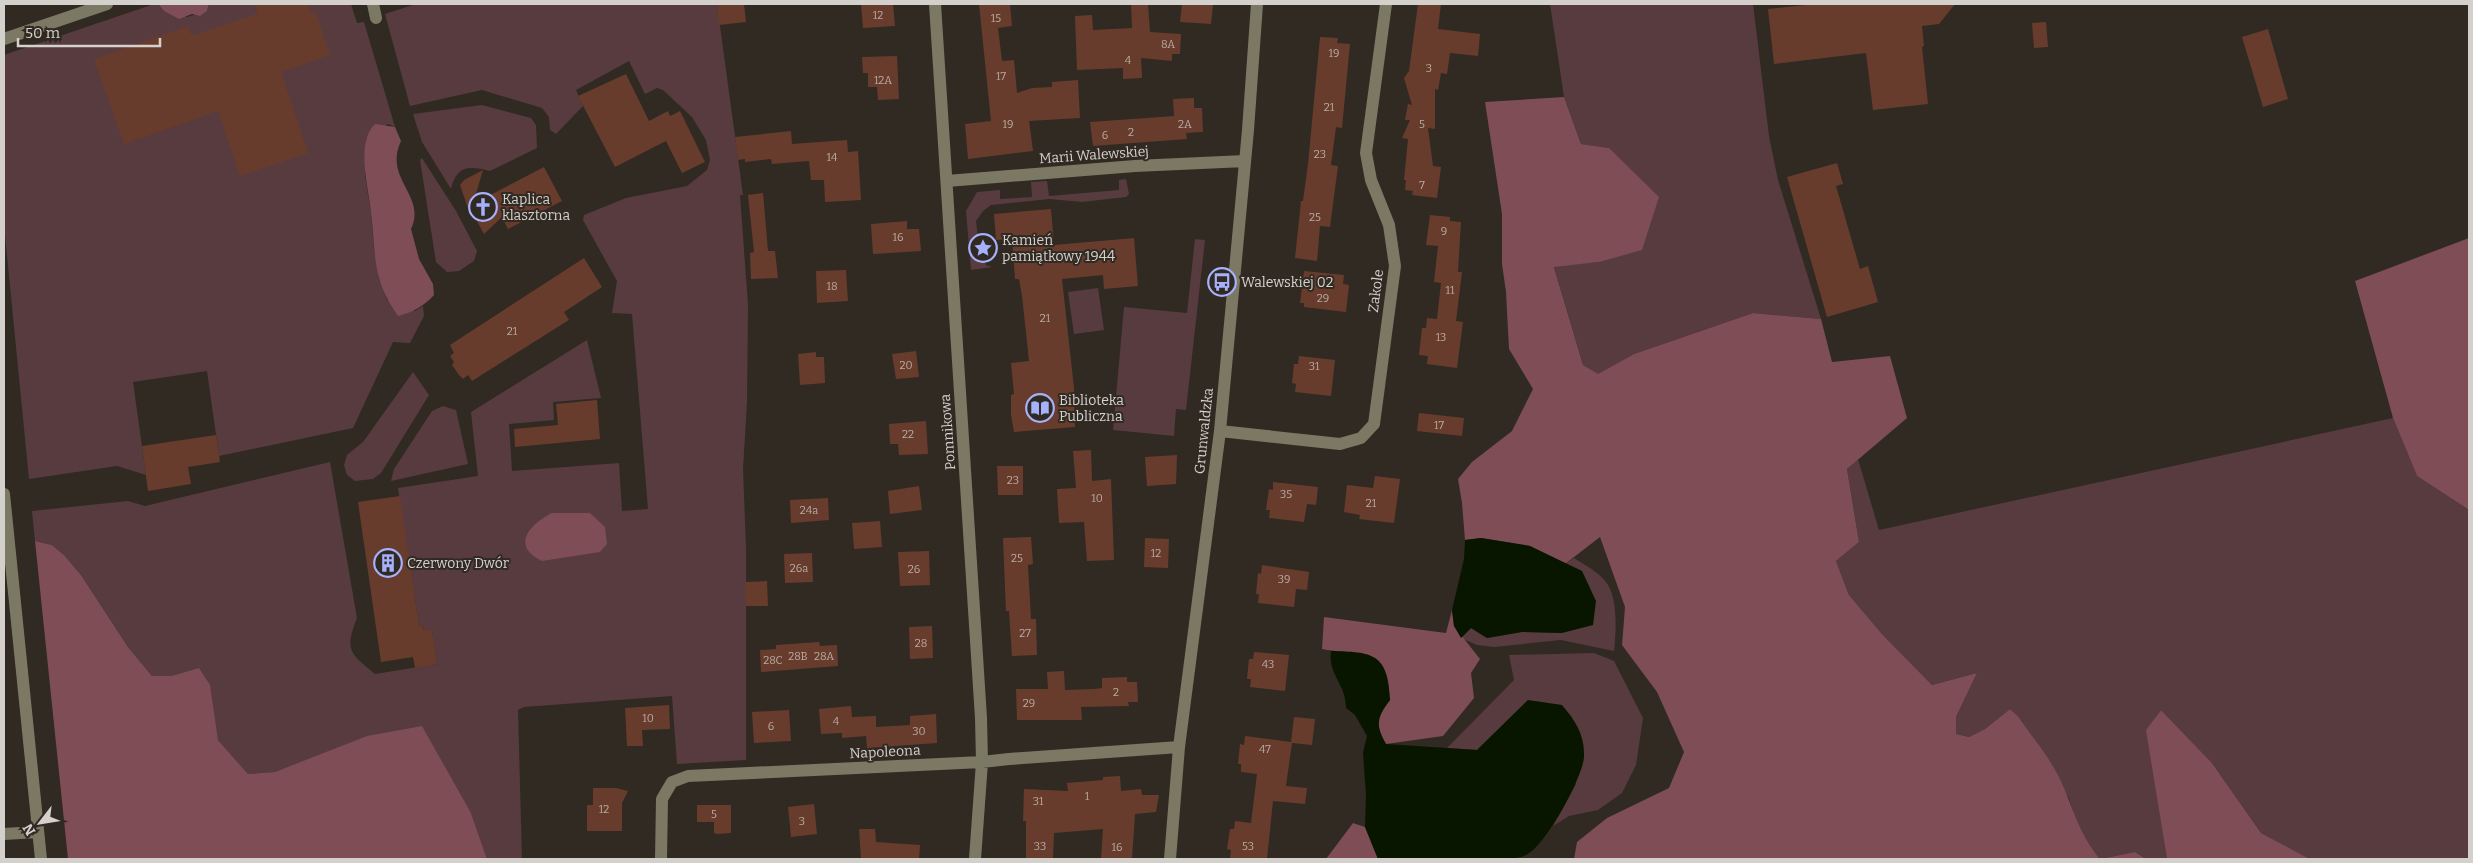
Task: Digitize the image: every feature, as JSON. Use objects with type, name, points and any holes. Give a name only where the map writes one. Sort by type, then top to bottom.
[{"type":"street","points":[[4,39],[107,4]]},
{"type":"street","points":[[373,4],[376,18]]},
{"type":"street","name":"Pomnikowa","points":[[935,4],[974,598],[982,762],[975,859]]},
{"type":"street","name":"Grunwaldzka","points":[[1170,859],[1179,747],[1220,430],[1245,161],[1257,4]]},
{"type":"street","name":"Zakole","points":[[1220,430],[1340,444],[1361,438],[1374,424],[1395,266],[1389,225],[1371,180],[1366,153],[1386,4]]},
{"type":"street","name":"Marii Walewskiej","points":[[947,182],[1135,166],[1245,161]]},
{"type":"street","points":[[4,494],[41,859]]},
{"type":"street","name":"Napoleona","points":[[661,859],[662,799],[672,782],[688,776],[982,762],[1179,747]]},
{"type":"street","points":[[4,834],[38,832]]},
{"type":"shaded area","points":[[158,4],[164,11],[187,17],[207,11],[209,4],[351,4],[357,23],[364,22],[395,127],[388,124],[366,139],[365,176],[379,279],[387,300],[415,311],[423,306],[424,316],[410,343],[393,342],[353,428],[219,456],[207,371],[133,382],[146,475],[117,466],[29,479],[4,225],[4,55]]},
{"type":"shaded area","points":[[158,4],[209,4],[207,11],[200,16],[192,14],[179,19],[164,11]]},
{"type":"shaded area","points":[[416,4],[717,4],[743,195],[740,195],[748,305],[747,402],[743,469],[746,548],[746,760],[677,764],[672,696],[524,707],[518,710],[522,859],[487,859],[471,813],[320,756],[275,772],[248,774],[218,740],[213,717],[172,676],[152,676],[128,647],[81,575],[64,555],[52,545],[35,541],[32,511],[128,501],[145,506],[330,462],[357,618],[350,645],[355,656],[375,674],[437,664],[432,631],[424,631],[423,625],[419,626],[398,488],[478,476],[471,412],[587,340],[601,398],[553,402],[554,420],[509,424],[512,471],[619,463],[622,511],[648,509],[632,314],[612,313],[617,281],[583,220],[584,215],[626,198],[687,186],[707,170],[710,160],[706,140],[692,117],[663,90],[657,88],[645,94],[629,61],[576,90],[583,106],[556,134],[550,130],[549,117],[542,108],[482,90],[410,106],[385,14]]},
{"type":"shaded area","points":[[1550,4],[1753,4],[1769,136],[1778,180],[1821,319],[1753,313],[1634,354],[1597,375],[1583,365],[1554,266],[1599,262],[1609,148],[1581,144],[1564,97]]},
{"type":"shaded area","points":[[1564,97],[1581,144],[1609,148],[1659,197],[1642,250],[1599,262],[1554,267],[1583,365],[1598,374],[1634,354],[1753,313],[1821,319],[1832,362],[1890,356],[1907,418],[1847,469],[1859,542],[1836,561],[1849,595],[1882,634],[1932,685],[1977,673],[1956,717],[1956,734],[1969,737],[1985,729],[2010,709],[2018,716],[2055,769],[2086,839],[2100,859],[1574,859],[1577,842],[1607,818],[1669,788],[1684,752],[1657,692],[1622,645],[1625,607],[1600,537],[1565,564],[1530,546],[1481,538],[1465,540],[1458,479],[1472,462],[1512,431],[1533,389],[1509,349],[1506,292],[1502,264],[1502,214],[1485,102]]},
{"type":"shaded area","points":[[482,105],[531,118],[536,125],[537,148],[490,171],[470,168],[460,171],[451,189],[422,142],[413,114]]},
{"type":"shaded area","points":[[375,124],[395,127],[401,141],[397,154],[397,166],[400,177],[414,206],[411,229],[419,259],[433,284],[434,295],[426,303],[398,316],[383,289],[377,270],[375,254],[364,154],[369,132]]},
{"type":"shaded area","points":[[422,158],[456,211],[477,251],[474,261],[459,271],[447,272],[436,262],[420,160]]},
{"type":"shaded area","points":[[1126,179],[1129,194],[1126,197],[1082,202],[1049,199],[991,205],[983,211],[976,221],[978,238],[975,239],[977,257],[983,256],[986,265],[992,267],[971,270],[966,211],[977,192],[1000,190],[1000,199],[1032,197],[1031,182],[1047,181],[1049,196],[1119,190],[1119,180]]},
{"type":"shaded area","points":[[2469,238],[2469,510],[2417,476],[2393,418],[2355,281]]},
{"type":"shaded area","points":[[1195,239],[1205,240],[1186,410],[1176,409],[1174,436],[1113,430],[1124,307],[1187,313]]},
{"type":"shaded area","points":[[1098,288],[1104,330],[1074,334],[1068,292]]},
{"type":"shaded area","points":[[413,372],[429,395],[381,473],[373,479],[355,481],[347,475],[344,465],[347,455],[363,442]]},
{"type":"shaded area","points":[[443,406],[456,410],[468,464],[391,481],[394,469],[432,411]]},
{"type":"shaded area","points":[[2393,418],[2417,476],[2469,510],[2469,859],[2310,859],[2261,833],[2212,763],[2161,710],[2147,730],[2167,859],[2146,859],[2135,852],[2100,859],[2087,843],[2076,821],[2069,798],[2018,716],[2010,709],[1985,729],[1969,737],[1956,734],[1956,717],[1977,673],[1932,685],[1882,634],[1849,595],[1836,561],[1859,542],[1847,469],[1858,459],[1879,530]]},
{"type":"shaded area","points":[[552,513],[590,513],[605,527],[607,544],[600,552],[542,561],[532,555],[527,549],[525,542],[531,529]]},
{"type":"shaded area","points":[[1481,538],[1530,546],[1582,571],[1596,601],[1593,625],[1562,633],[1522,632],[1487,638],[1471,628],[1461,638],[1454,626],[1452,610],[1464,559],[1465,540]]},
{"type":"shaded area","points":[[35,541],[52,545],[64,555],[81,575],[128,647],[152,676],[172,676],[199,668],[210,685],[218,740],[248,774],[275,772],[367,736],[422,726],[471,813],[487,859],[68,859]]},
{"type":"shaded area","points":[[1574,558],[1602,577],[1608,585],[1616,618],[1614,651],[1561,640],[1494,647],[1477,645],[1461,638],[1471,628],[1487,638],[1522,632],[1562,633],[1582,571],[1565,564]]},
{"type":"shaded area","points":[[1452,610],[1454,626],[1480,659],[1471,673],[1474,698],[1443,736],[1386,744],[1379,726],[1382,712],[1390,700],[1388,681],[1384,669],[1378,660],[1371,656],[1361,653],[1322,649],[1324,617],[1446,633]]},
{"type":"shaded area","points":[[1331,651],[1357,652],[1375,658],[1381,664],[1389,684],[1390,700],[1382,711],[1379,721],[1380,732],[1386,744],[1477,750],[1528,700],[1562,705],[1571,716],[1581,735],[1584,757],[1577,780],[1562,811],[1534,849],[1524,856],[1507,859],[1378,859],[1365,827],[1366,795],[1363,753],[1367,736],[1355,715],[1346,708],[1343,692],[1332,667]]},
{"type":"shaded area","points":[[1594,653],[1614,661],[1643,718],[1636,765],[1622,793],[1598,810],[1569,816],[1553,826],[1576,784],[1528,700],[1477,750],[1447,748],[1514,680],[1509,655]]},
{"type":"shaded area","points":[[2161,710],[2212,763],[2261,833],[2310,859],[2167,859],[2146,730]]},
{"type":"shaded area","points":[[1353,823],[1365,827],[1378,859],[1326,859]]},
{"type":"shaded area","points":[[2135,852],[2146,859],[2100,859]]},
{"type":"building","points":[[255,4],[308,4],[311,14],[316,12],[330,55],[281,72],[308,153],[240,176],[218,111],[124,144],[94,59],[188,26],[192,36],[258,13]]},
{"type":"building","points":[[717,4],[744,4],[746,22],[719,25]]},
{"type":"building","points":[[861,4],[893,4],[895,26],[863,28]]},
{"type":"building","points":[[979,4],[1010,4],[1012,26],[998,28],[1002,61],[1014,60],[1017,93],[1032,88],[1052,87],[1052,82],[1078,80],[1080,118],[1029,121],[1033,151],[968,159],[965,124],[991,121]]},
{"type":"building","points":[[1131,4],[1148,4],[1150,32],[1181,34],[1180,54],[1172,54],[1172,61],[1141,58],[1142,78],[1123,79],[1123,68],[1077,70],[1075,16],[1092,15],[1093,30],[1132,28]]},
{"type":"building","points":[[1182,4],[1213,4],[1211,24],[1180,22]]},
{"type":"building","points":[[1418,4],[1441,4],[1438,29],[1480,34],[1478,56],[1450,53],[1447,74],[1441,73],[1438,90],[1435,89],[1435,129],[1428,128],[1433,166],[1441,167],[1437,198],[1412,195],[1413,191],[1405,190],[1406,180],[1404,180],[1408,139],[1402,138],[1410,120],[1405,120],[1408,104],[1412,105],[1404,78],[1409,71]]},
{"type":"building","points":[[1816,4],[1955,4],[1939,24],[1922,26],[1924,46],[1922,47],[1928,104],[1873,110],[1866,53],[1774,64],[1768,9]]},
{"type":"building","points":[[2046,22],[2048,47],[2034,48],[2032,23]]},
{"type":"building","points":[[2268,29],[2288,99],[2263,107],[2242,37]]},
{"type":"building","points":[[1320,37],[1338,38],[1337,43],[1350,44],[1342,128],[1336,127],[1331,165],[1338,166],[1330,227],[1320,226],[1317,261],[1295,258],[1301,201],[1303,201],[1308,164]]},
{"type":"building","points":[[897,56],[899,99],[878,100],[877,87],[868,87],[868,73],[863,73],[862,57]]},
{"type":"building","points":[[626,74],[649,121],[668,111],[670,116],[680,111],[705,162],[682,173],[666,141],[615,167],[578,96]]},
{"type":"building","points":[[1194,98],[1194,108],[1202,108],[1203,132],[1186,133],[1187,139],[1093,146],[1090,122],[1174,116],[1173,99]]},
{"type":"building","points":[[791,131],[792,144],[847,140],[848,152],[858,151],[861,200],[825,202],[824,180],[811,180],[809,161],[772,164],[771,159],[745,162],[745,159],[738,160],[735,137]]},
{"type":"building","points":[[1837,163],[1843,184],[1836,186],[1860,269],[1868,266],[1878,302],[1827,317],[1787,177]]},
{"type":"building","points":[[544,167],[562,201],[508,229],[502,217],[484,234],[471,210],[470,214],[460,185],[464,180],[483,170],[473,204]]},
{"type":"building","points":[[763,193],[768,251],[775,251],[778,278],[751,279],[750,253],[754,252],[748,195]]},
{"type":"building","points":[[1051,209],[1054,245],[1134,238],[1138,286],[1104,289],[1103,275],[1062,279],[1074,388],[1075,427],[1014,432],[1011,415],[1011,395],[1014,394],[1011,363],[1029,361],[1022,296],[1019,279],[1015,279],[1012,239],[996,240],[994,214]]},
{"type":"building","points":[[1430,215],[1450,217],[1450,221],[1461,222],[1458,272],[1462,272],[1456,321],[1463,322],[1457,368],[1427,364],[1428,356],[1419,355],[1422,328],[1426,328],[1427,318],[1437,319],[1441,283],[1434,282],[1438,246],[1426,245]]},
{"type":"building","points":[[907,221],[907,229],[919,229],[921,251],[873,254],[871,224]]},
{"type":"building","points":[[584,258],[602,287],[564,312],[569,320],[472,381],[468,375],[463,379],[459,375],[452,365],[454,362],[450,356],[454,353],[450,345]]},
{"type":"building","points":[[846,270],[848,301],[817,303],[816,271]]},
{"type":"building","points":[[1304,271],[1344,275],[1343,284],[1349,285],[1346,312],[1304,307],[1304,303],[1300,303]]},
{"type":"building","points":[[916,351],[919,377],[896,379],[892,354]]},
{"type":"building","points":[[816,352],[816,357],[824,357],[825,383],[800,385],[798,354]]},
{"type":"building","points":[[1299,356],[1335,360],[1331,396],[1295,392],[1296,384],[1292,383],[1294,364],[1298,364]]},
{"type":"building","points":[[597,400],[600,439],[515,447],[514,429],[558,425],[556,404]]},
{"type":"building","points":[[1419,413],[1464,418],[1462,436],[1417,431]]},
{"type":"building","points":[[926,421],[928,454],[899,455],[898,444],[890,444],[889,424]]},
{"type":"building","points":[[216,435],[220,462],[188,467],[191,484],[148,491],[142,446]]},
{"type":"building","points":[[1091,450],[1092,481],[1111,479],[1114,560],[1087,561],[1084,522],[1059,523],[1057,489],[1076,488],[1073,451]]},
{"type":"building","points":[[1177,455],[1176,484],[1147,486],[1145,457]]},
{"type":"building","points":[[997,466],[1023,466],[1023,495],[998,495]]},
{"type":"building","points":[[1375,476],[1400,479],[1394,523],[1359,519],[1360,515],[1344,512],[1347,485],[1373,488]]},
{"type":"building","points":[[1273,482],[1318,487],[1316,505],[1307,504],[1304,522],[1269,518],[1270,510],[1266,510],[1269,489],[1273,490]]},
{"type":"building","points":[[919,486],[922,510],[890,514],[888,491]]},
{"type":"building","name":"Czerwony Dwór","points":[[400,496],[419,626],[423,625],[424,631],[432,630],[437,664],[415,668],[413,657],[381,662],[358,502]]},
{"type":"building","points":[[828,498],[829,520],[791,523],[790,500]]},
{"type":"building","points":[[880,521],[882,547],[854,549],[852,523]]},
{"type":"building","points":[[1031,537],[1033,564],[1028,565],[1031,619],[1036,619],[1037,655],[1012,656],[1009,611],[1006,611],[1003,538]]},
{"type":"building","points":[[1145,538],[1169,539],[1168,568],[1144,567]]},
{"type":"building","points":[[929,551],[930,585],[900,586],[898,552]]},
{"type":"building","points":[[812,553],[813,582],[785,583],[784,554]]},
{"type":"building","points":[[1262,565],[1309,572],[1307,590],[1296,589],[1294,607],[1258,603],[1259,594],[1256,594],[1258,573],[1261,574]]},
{"type":"building","points":[[767,581],[768,606],[746,606],[745,582]]},
{"type":"building","points":[[932,626],[933,658],[910,659],[909,627]]},
{"type":"building","points":[[819,642],[820,646],[837,645],[838,666],[761,672],[760,650],[776,649],[776,645]]},
{"type":"building","points":[[1254,652],[1289,655],[1285,691],[1250,687],[1251,679],[1247,679],[1249,659],[1253,659]]},
{"type":"building","points":[[1064,671],[1065,690],[1102,688],[1102,678],[1127,677],[1127,682],[1137,682],[1138,702],[1128,702],[1129,706],[1081,707],[1082,720],[1017,720],[1016,689],[1048,689],[1047,672]]},
{"type":"building","points":[[669,705],[670,729],[642,730],[643,746],[627,746],[625,708]]},
{"type":"building","points":[[851,706],[852,717],[876,716],[876,727],[910,725],[910,716],[936,714],[937,743],[867,748],[866,736],[842,738],[842,733],[821,734],[819,709]]},
{"type":"building","points":[[789,710],[791,741],[754,743],[752,712]]},
{"type":"building","points":[[1294,717],[1315,719],[1312,745],[1292,743],[1286,786],[1307,788],[1305,804],[1273,801],[1267,859],[1230,858],[1231,850],[1227,849],[1230,829],[1234,829],[1235,821],[1251,823],[1257,774],[1241,772],[1241,764],[1238,764],[1240,744],[1244,745],[1245,736],[1291,742]]},
{"type":"building","points":[[1120,776],[1121,791],[1141,789],[1142,795],[1159,795],[1156,812],[1135,814],[1132,859],[1101,859],[1103,829],[1054,833],[1053,858],[1026,858],[1026,821],[1023,821],[1024,789],[1068,791],[1067,783],[1103,780],[1103,777]]},
{"type":"building","points":[[593,788],[616,788],[628,791],[622,803],[622,831],[587,831],[587,805],[593,805]]},
{"type":"building","points":[[814,804],[817,834],[791,837],[788,807]]},
{"type":"building","points":[[697,805],[731,805],[731,833],[717,834],[714,833],[714,822],[697,822]]},
{"type":"building","points":[[859,829],[875,829],[876,842],[920,845],[919,859],[861,859]]},
{"type":"place","name":"Kaplica klasztorna","points":[[483,207]]},
{"type":"place","name":"Kamień pamiątkowy 1944","points":[[983,248]]},
{"type":"place","name":"Walewskiej 02","points":[[1222,282]]},
{"type":"place","name":"Biblioteka Publiczna","points":[[1040,408]]},
{"type":"place","name":"Czerwony Dwór","points":[[388,563]]}]
